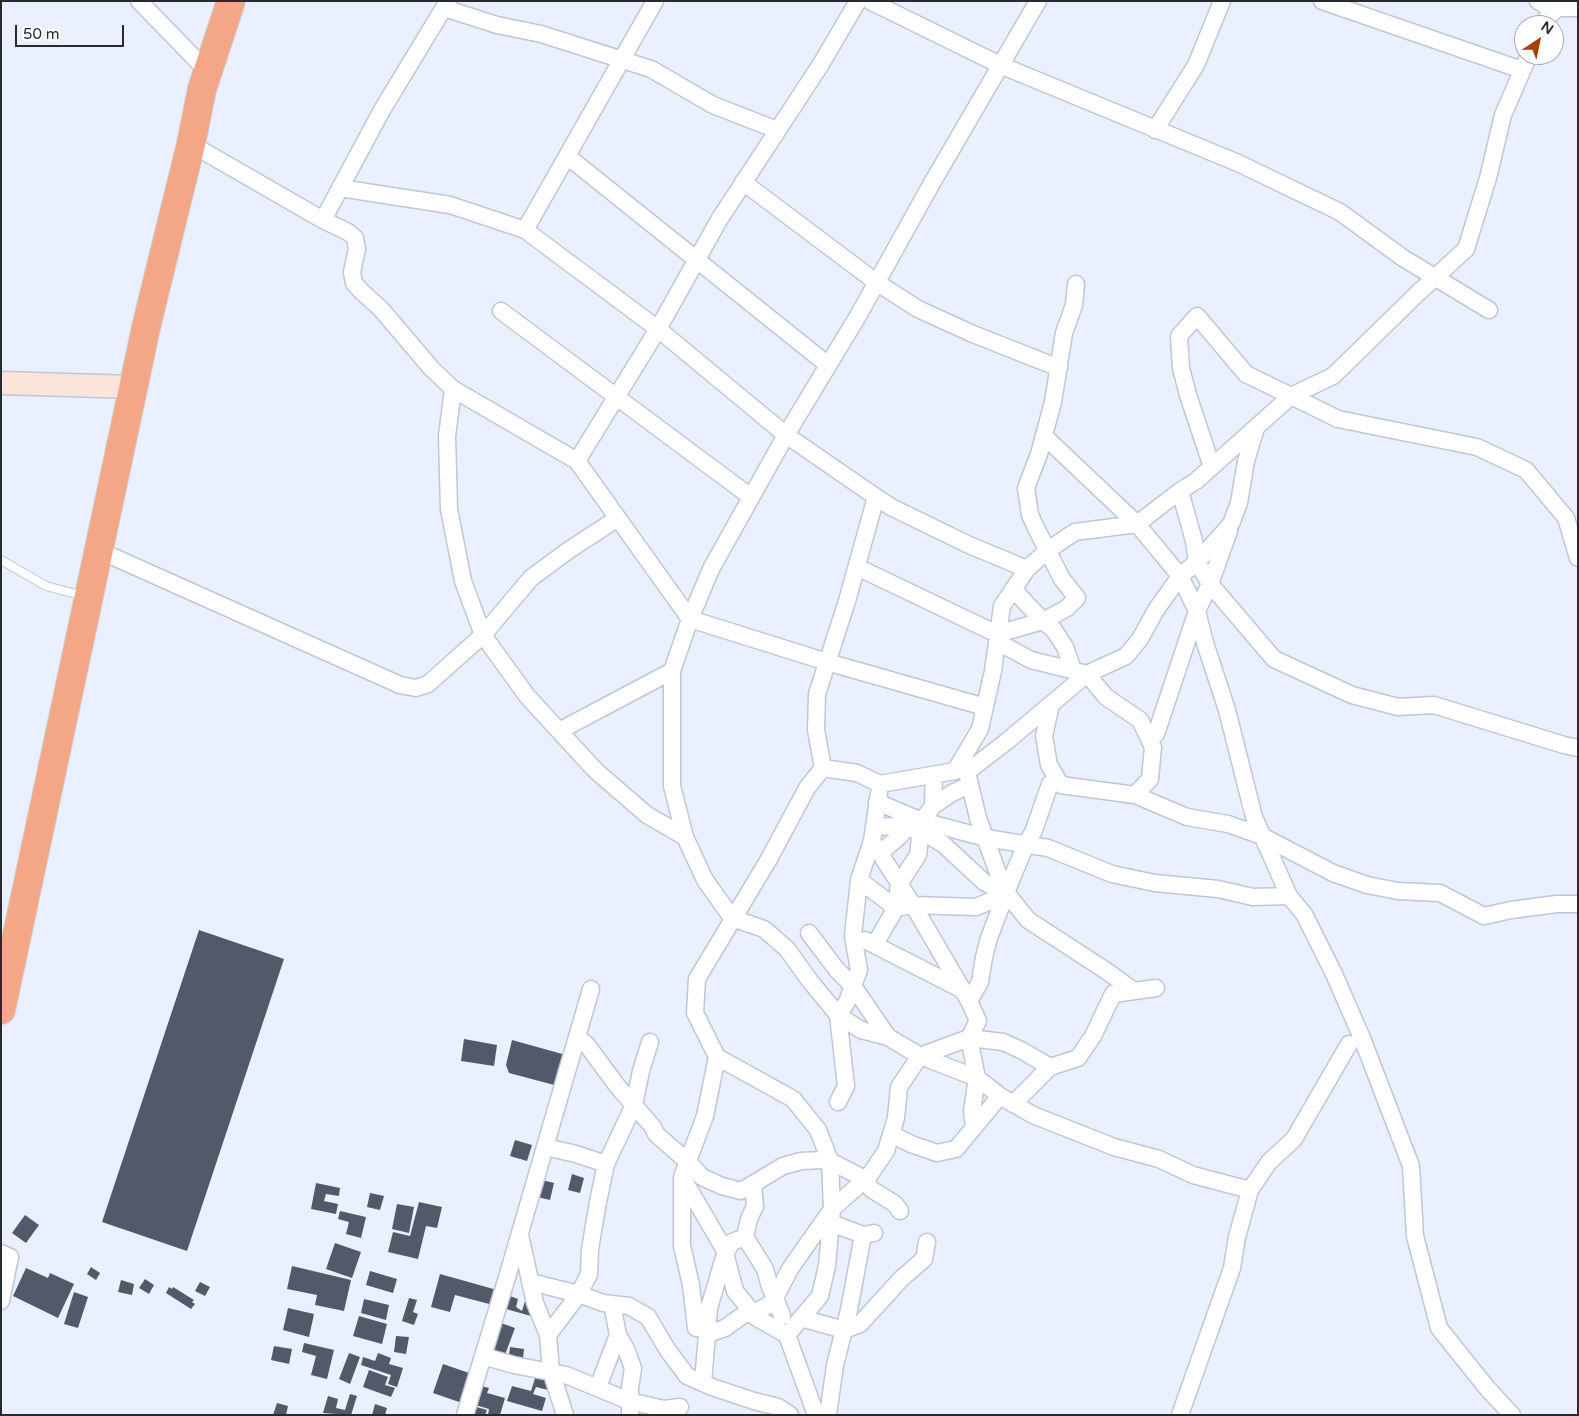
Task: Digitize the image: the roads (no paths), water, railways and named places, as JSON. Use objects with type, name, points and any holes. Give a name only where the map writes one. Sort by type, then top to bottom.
[{"type":"highway","points":[[1,1010],[147,323],[191,144],[202,89],[231,1]]},
{"type":"street","points":[[140,1],[208,72]]},
{"type":"street","points":[[524,230],[655,1]]},
{"type":"street","points":[[577,461],[658,329],[718,220],[821,64],[858,1]]},
{"type":"street","points":[[870,1],[1000,65],[1238,164],[1340,212],[1403,258],[1489,310]]},
{"type":"street","points":[[1038,1],[786,435],[711,569],[690,619],[672,671],[672,786],[685,837],[705,880],[732,918],[764,929],[787,950],[838,1014],[861,1030],[888,1037],[920,1056],[977,1078],[1033,1116],[1114,1147],[1159,1159],[1193,1175],[1250,1190]]},
{"type":"street","points":[[1155,130],[1196,65],[1222,1]]},
{"type":"street","points":[[1322,1],[1514,58]]},
{"type":"street","points":[[1538,1],[1554,11]]},
{"type":"street","points":[[323,220],[382,110],[446,5],[496,25],[541,34],[650,69],[713,105],[777,130]]},
{"type":"street","points":[[1550,15],[1559,8],[1577,8]]},
{"type":"street","points":[[823,768],[857,773],[880,784],[955,771],[980,729],[993,671],[1002,606],[1027,569],[1048,550],[1075,532],[1137,524],[1196,481],[1291,396],[1333,376],[1466,249],[1488,178],[1503,115],[1525,65]]},
{"type":"street","points":[[191,144],[323,220],[348,232],[355,238],[357,249],[352,272],[354,283],[361,291],[381,309],[430,368],[453,388],[577,461],[690,619],[827,662],[985,707]]},
{"type":"street","points":[[567,156],[828,365]]},
{"type":"street","points":[[743,182],[876,282],[918,309],[973,334],[1060,368]]},
{"type":"street","points":[[340,188],[450,205],[524,230],[658,329],[786,435],[876,497],[891,507],[960,541],[1027,569]]},
{"type":"street","points":[[857,567],[997,634],[1043,621],[1067,608],[1077,598],[1062,579],[1030,515],[1026,488],[1044,436],[1060,368],[1064,333],[1074,305],[1076,284]]},
{"type":"street","points":[[500,311],[751,497]]},
{"type":"street","points":[[1212,467],[1181,368],[1178,336],[1197,316],[1246,374],[1338,420],[1477,447],[1526,470],[1566,518],[1578,558]]},
{"type":"street","points":[[1,383],[134,387]]},
{"type":"street","points":[[453,388],[447,436],[449,509],[463,581],[483,635],[527,696],[596,771],[647,815],[685,837]]},
{"type":"street","points":[[1156,734],[1197,611],[1210,584],[1239,503],[1246,461],[1257,427]]},
{"type":"street","points":[[1044,436],[1137,524],[1180,576],[1197,611],[1205,643],[1227,710],[1254,817],[1288,896],[1304,914],[1334,974],[1362,1038],[1410,1166],[1415,1236],[1439,1328],[1487,1388],[1512,1415]]},
{"type":"street","points":[[1180,491],[1194,541],[1197,562],[1210,584],[1274,659],[1352,695],[1398,706],[1434,705],[1578,748]]},
{"type":"street","points":[[876,497],[847,602],[816,694],[816,730],[823,768],[807,788],[769,859],[697,979],[696,1013],[716,1057],[705,1116],[685,1170],[682,1246],[691,1285],[696,1328],[707,1329],[711,1333],[725,1328],[742,1315],[753,1313],[769,1305],[775,1298],[790,1269],[831,1216],[865,1180],[886,1151],[896,1118],[898,1087],[920,1056],[969,1038],[1003,1042],[1050,1067]]},
{"type":"street","points":[[98,550],[400,685],[416,688],[428,684],[483,635],[530,578],[618,518]]},
{"type":"street","points":[[1134,991],[1028,920],[1007,894],[978,818],[967,772],[1051,704],[1080,672],[1126,656],[1140,639],[1156,610],[1180,576],[1197,562],[1231,524]]},
{"type":"street","points":[[1013,589],[1054,630],[1080,672],[1106,697],[1140,720],[1153,747],[1150,779],[1136,795]]},
{"type":"street","points":[[1007,647],[1031,660],[1080,672]]},
{"type":"street","points":[[559,731],[672,671]]},
{"type":"street","points":[[1051,704],[1044,736],[1049,765],[1060,785],[1136,795],[1187,817],[1228,824],[1262,836],[1333,873],[1367,885],[1398,891],[1440,893],[1484,916],[1511,910],[1557,904],[1578,904]]},
{"type":"street","points":[[933,806],[934,775]]},
{"type":"street","points":[[838,1102],[846,1086],[838,1014],[847,1002],[859,970],[853,936],[859,880],[875,840],[880,784]]},
{"type":"street","points":[[965,995],[980,982],[989,938],[1026,845],[1034,830],[1050,784]]},
{"type":"street","points":[[875,840],[900,836],[917,827],[933,806],[970,785]]},
{"type":"street","points":[[877,802],[943,844],[984,882],[1007,894]]},
{"type":"street","points":[[875,840],[895,826],[917,827],[1048,848],[1112,874],[1155,884],[1218,889],[1253,896],[1288,896]]},
{"type":"street","points":[[875,944],[896,908],[899,884],[918,855],[917,827]]},
{"type":"street","points":[[875,840],[965,995],[978,1021],[969,1038],[977,1078],[972,1111],[974,1126]]},
{"type":"street","points":[[859,880],[896,908],[913,905],[984,905],[1007,894]]},
{"type":"street","points":[[809,933],[837,970],[853,986],[888,1037]]},
{"type":"street","points":[[853,936],[875,944],[965,995]]},
{"type":"street","points":[[891,1134],[911,1144],[937,1153],[956,1149],[974,1126],[1050,1067],[1078,1058],[1093,1036],[1113,994],[1156,988]]},
{"type":"street","points":[[465,1415],[591,989]]},
{"type":"street","points":[[577,1037],[587,1045],[685,1170],[724,1249],[735,1291],[757,1318],[787,1336],[816,1415]]},
{"type":"street","points":[[548,1335],[579,1294],[589,1274],[590,1249],[606,1164],[634,1105],[641,1071],[650,1042]]},
{"type":"street","points":[[1180,1415],[1232,1268],[1237,1237],[1250,1190],[1269,1162],[1294,1139],[1349,1044]]},
{"type":"street","points":[[716,1057],[793,1099],[818,1130],[830,1161],[831,1216],[827,1266],[820,1296],[787,1336]]},
{"type":"street","points":[[545,1147],[576,1154],[606,1164]]},
{"type":"street","points":[[685,1170],[722,1186],[741,1191],[783,1166],[801,1161],[830,1161],[865,1180],[872,1188],[895,1204],[900,1211]]},
{"type":"street","points":[[753,1184],[755,1206],[749,1219],[745,1237],[765,1269],[782,1316]]},
{"type":"street","points":[[828,1415],[835,1365],[868,1234],[831,1216]]},
{"type":"street","points":[[520,1233],[535,1304],[548,1335],[551,1371],[564,1415]]},
{"type":"street","points":[[703,1383],[710,1308],[725,1254],[732,1242],[745,1237]]},
{"type":"street","points":[[801,1318],[844,1330],[860,1324],[901,1279],[924,1259],[927,1242]]},
{"type":"street","points":[[1,1253],[10,1257],[1,1301]]},
{"type":"street","points":[[530,1282],[579,1294],[603,1303],[629,1306],[648,1317],[667,1349],[688,1376],[754,1401],[778,1407],[790,1415]]},
{"type":"street","points":[[612,1304],[618,1335],[633,1368],[630,1408]]},
{"type":"street","points":[[598,1387],[618,1335]]},
{"type":"street","points":[[483,1356],[566,1375],[598,1387],[630,1408],[664,1409],[680,1407]]},
{"type":"lane","points":[[1,560],[46,586],[88,597]]}]
